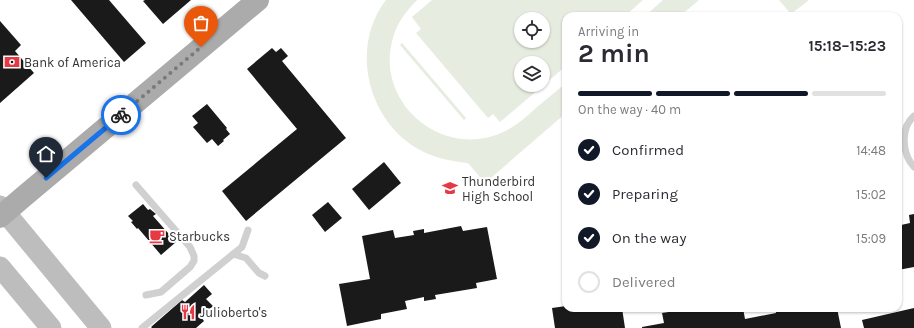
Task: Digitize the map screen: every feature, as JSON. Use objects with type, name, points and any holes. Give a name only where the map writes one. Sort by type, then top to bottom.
[{"type":"main road","points":[[101,328],[2,212],[258,0]]},
{"type":"main road","points":[[0,268],[51,328]]},
{"type":"lane","points":[[914,116],[907,126],[904,136],[907,156],[914,167]]},
{"type":"lane","points":[[136,185],[190,247],[194,256],[194,261],[190,267],[161,292],[146,295]]},
{"type":"lane","points":[[142,328],[242,247],[248,230]]},
{"type":"lane","points":[[233,254],[246,258],[259,273],[265,276]]},
{"type":"shaded area","points":[[386,0],[417,0],[399,22],[393,38],[390,60],[393,81],[401,100],[414,116],[431,129],[450,137],[471,139],[493,136],[516,125],[562,86],[562,116],[485,183],[468,163],[440,158],[419,150],[397,133],[384,116],[375,98],[369,78],[367,58],[369,37],[375,18]]},
{"type":"shaded area","points":[[432,0],[643,0],[630,12],[562,12],[562,69],[550,80],[550,56],[514,56],[514,92],[535,92],[500,122],[493,114],[488,118],[416,33],[421,29],[412,17]]},
{"type":"shaded area","points":[[663,0],[699,0],[685,12],[650,12]]},
{"type":"shaded area","points":[[779,0],[809,0],[794,12],[789,12]]},
{"type":"shaded area","points":[[402,43],[466,118],[464,120],[400,45]]},
{"type":"building","points":[[71,0],[109,0],[146,43],[124,62]]},
{"type":"building","points":[[191,0],[163,24],[143,1]]},
{"type":"building","name":"Bank of America","points":[[0,21],[21,45],[15,51],[34,73],[0,103]]},
{"type":"building","points":[[272,48],[276,52],[281,48],[288,56],[282,61],[346,138],[246,221],[222,191],[297,129],[247,69]]},
{"type":"building","points":[[207,104],[227,128],[226,129],[230,134],[218,146],[212,139],[207,143],[193,127],[198,123],[192,116]]},
{"type":"building","points":[[384,162],[401,183],[369,210],[352,189]]},
{"type":"building","points":[[328,202],[342,218],[325,232],[312,215]]},
{"type":"building","name":"Starbucks","points":[[143,204],[148,210],[150,209],[156,214],[153,216],[176,242],[161,255],[131,222],[133,221],[128,216]]},
{"type":"building","points":[[914,214],[914,267],[902,269],[902,225],[910,223],[909,215]]},
{"type":"building","points":[[461,226],[463,231],[487,227],[497,279],[476,283],[477,288],[435,295],[436,299],[424,301],[424,297],[405,301],[407,309],[381,314],[381,319],[347,326],[339,284],[370,279],[362,236],[393,230],[395,238],[414,235],[413,231],[424,229],[424,233]]},
{"type":"building","name":"Julioberto's","points":[[204,285],[212,294],[206,299],[213,306],[201,317],[204,321],[196,328],[151,327],[182,300],[185,302]]},
{"type":"building","points":[[562,307],[562,312],[623,312],[625,328],[555,328],[552,308]]},
{"type":"building","points":[[914,308],[914,328],[864,328],[862,320]]},
{"type":"building","points":[[744,312],[745,319],[776,312],[838,312],[841,328],[642,328],[664,323],[662,313]]},
{"type":"way so far","points":[[121,115],[201,47]]},
{"type":"place","name":"Bank of America","points":[[12,62]]},
{"type":"place","name":"Thunderbird High School","points":[[450,188]]},
{"type":"place","name":"Starbucks","points":[[157,236]]},
{"type":"place","name":"Julioberto's","points":[[188,312]]},
{"type":"route","points":[[46,178],[121,115]]}]
